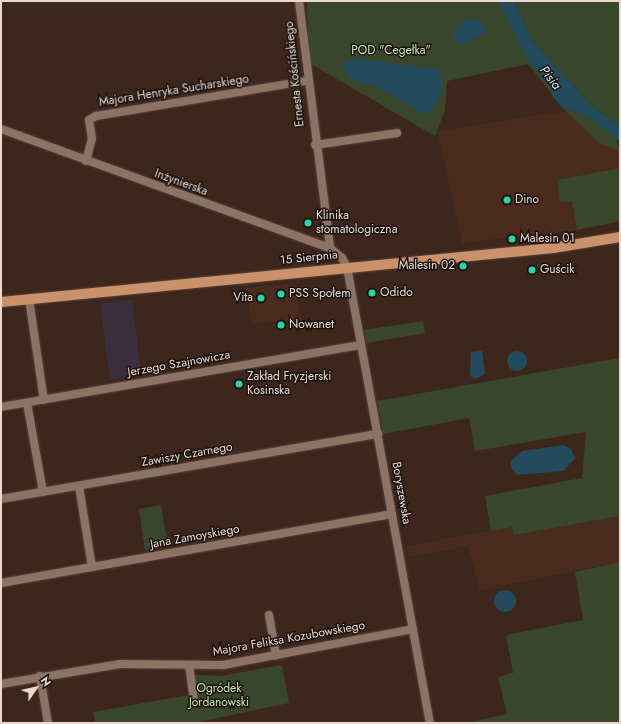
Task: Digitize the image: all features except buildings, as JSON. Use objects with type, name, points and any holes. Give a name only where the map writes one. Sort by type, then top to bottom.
[{"type":"main road","name":"15 Sierpnia","points":[[1,302],[560,247],[620,237]]},
{"type":"street","name":"Ernesta Kościńskiego","points":[[299,1],[306,81],[330,248]]},
{"type":"street","name":"Majora Henryka Sucharskiego","points":[[86,161],[91,144],[92,117],[306,81]]},
{"type":"street","name":"Inżynierska","points":[[1,129],[330,248]]},
{"type":"street","points":[[315,145],[397,133]]},
{"type":"street","points":[[330,248],[347,268]]},
{"type":"street","name":"Boryszewska","points":[[347,268],[430,723]]},
{"type":"street","points":[[29,300],[44,400]]},
{"type":"street","name":"Jerzego Szajnowicza","points":[[1,407],[361,345]]},
{"type":"street","points":[[27,402],[43,492]]},
{"type":"street","name":"Zawiszy Czarnego","points":[[1,499],[378,434]]},
{"type":"street","points":[[79,486],[92,567]]},
{"type":"street","name":"Jana Zamoyskiego","points":[[1,583],[392,514]]},
{"type":"street","points":[[268,615],[276,655]]},
{"type":"street","name":"Majora Feliksa Kozubowskiego","points":[[1,684],[40,676],[120,664],[223,665],[413,629]]},
{"type":"street","points":[[189,665],[194,702]]},
{"type":"street","points":[[40,676],[48,723]]},
{"type":"shaded area","points":[[567,111],[598,142],[620,152],[620,168],[557,180],[572,200],[577,230],[462,243],[437,131]]},
{"type":"shaded area","points":[[295,283],[301,319],[252,324],[246,288]]},
{"type":"shaded area","points":[[132,300],[141,375],[110,380],[100,303]]},
{"type":"shaded area","points":[[620,516],[620,562],[480,590],[468,546],[408,557],[406,546],[512,527],[514,535]]},
{"type":"green space","name":"POD \"Cegełka\"","points":[[307,1],[498,1],[530,64],[549,84],[551,93],[528,64],[447,81],[445,110],[435,136],[309,63]]},
{"type":"green space","points":[[514,1],[620,1],[620,126],[593,107],[532,41]]},
{"type":"green space","points":[[562,107],[590,118],[615,136],[620,152],[598,142]]},
{"type":"green space","points":[[620,168],[620,221],[577,230],[572,201],[560,202],[557,180]]},
{"type":"green space","points":[[423,321],[425,333],[366,343],[364,330]]},
{"type":"green space","points":[[620,358],[620,516],[514,535],[512,527],[491,531],[485,496],[582,478],[586,432],[475,451],[469,418],[383,434],[377,401]]},
{"type":"green space","points":[[161,505],[168,547],[145,551],[139,509]]},
{"type":"green space","points":[[620,562],[620,723],[466,723],[507,714],[498,677],[513,673],[506,635],[583,620],[575,572]]},
{"type":"green space","name":"Ogródek Jordanowski","points":[[282,665],[289,703],[194,723],[95,723],[93,712],[189,695],[191,706],[199,705],[194,675],[221,676]]},
{"type":"water","name":"Pisia","points":[[498,1],[514,1],[532,41],[593,107],[620,126],[620,142],[590,118],[562,107],[552,96],[549,84],[530,64]]},
{"type":"water","points":[[466,18],[482,22],[486,29],[484,34],[462,44],[453,38],[454,30]]},
{"type":"water","points":[[358,59],[439,69],[442,81],[439,97],[431,112],[425,114],[377,87],[352,80],[342,68],[348,60]]},
{"type":"water","points":[[482,351],[485,374],[475,379],[470,376],[471,352]]},
{"type":"water","points":[[517,351],[524,354],[527,361],[524,368],[517,371],[510,368],[507,361],[510,354]]},
{"type":"water","points":[[564,445],[571,449],[575,458],[563,471],[517,475],[512,469],[510,462],[522,451]]},
{"type":"water","points":[[505,590],[513,593],[516,601],[513,609],[505,612],[497,609],[494,601],[497,593]]},
{"type":"place","name":"Dino","points":[[507,200]]},
{"type":"place","name":"Klinika stomatologiczna","points":[[308,223]]},
{"type":"place","name":"Malesin 01","points":[[512,239]]},
{"type":"place","name":"Malesin 02","points":[[463,266]]},
{"type":"place","name":"Guścik","points":[[532,270]]},
{"type":"place","name":"Odido","points":[[372,293]]},
{"type":"place","name":"PSS Społem","points":[[281,294]]},
{"type":"place","name":"Vita","points":[[261,298]]},
{"type":"place","name":"Nowanet","points":[[281,325]]},
{"type":"place","name":"Zakład Fryzjerski Kosinska","points":[[239,384]]}]
